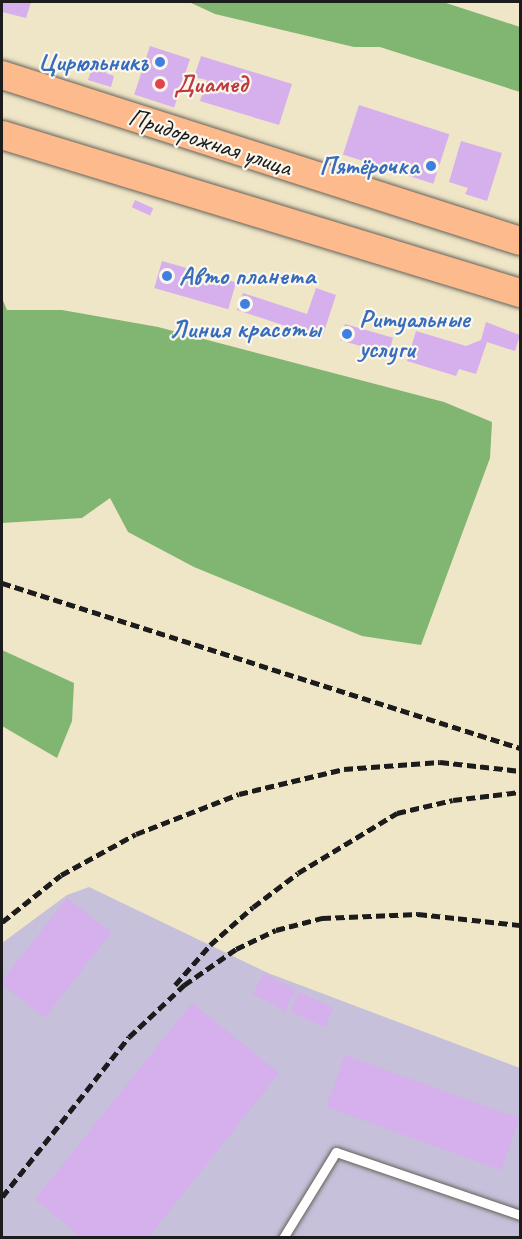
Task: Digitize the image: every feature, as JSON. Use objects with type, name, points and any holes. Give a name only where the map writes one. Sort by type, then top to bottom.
[{"type":"main road","name":"Придорожная улица","points":[[2,75],[520,242]]},
{"type":"main road","points":[[2,135],[520,293]]},
{"type":"lane","points":[[283,1238],[336,1152],[520,1215]]},
{"type":"shaded area","points":[[89,887],[268,973],[520,1068],[520,1237],[2,1238],[2,943],[67,895]]},
{"type":"green space","points":[[189,2],[443,2],[520,27],[520,92],[380,47],[354,47],[215,14]]},
{"type":"green space","points":[[2,298],[7,310],[62,310],[158,327],[444,402],[492,422],[490,458],[421,645],[362,636],[194,567],[128,532],[110,498],[82,518],[2,523]]},
{"type":"green space","points":[[2,650],[74,683],[72,721],[57,758],[2,726]]},
{"type":"building","points":[[2,2],[31,2],[26,18],[2,12]]},
{"type":"building","points":[[150,46],[190,59],[174,107],[134,95]]},
{"type":"building","points":[[201,56],[292,84],[279,125],[200,101],[207,80],[194,77]]},
{"type":"building","points":[[95,58],[109,63],[106,73],[114,76],[111,87],[88,80]]},
{"type":"building","points":[[359,105],[449,134],[433,184],[343,154]]},
{"type":"building","points":[[461,141],[502,153],[487,201],[465,194],[468,188],[449,182]]},
{"type":"building","points":[[135,200],[153,208],[150,215],[132,207]]},
{"type":"building","points":[[162,261],[236,282],[228,309],[154,288]]},
{"type":"building","points":[[316,288],[336,295],[322,338],[237,310],[243,293],[307,314]]},
{"type":"building","points":[[486,322],[520,335],[515,351],[487,342],[476,374],[459,369],[456,376],[407,361],[416,331],[466,346],[481,340]]},
{"type":"building","points":[[345,324],[393,338],[388,354],[340,340]]},
{"type":"building","points":[[67,898],[111,932],[45,1018],[2,984],[2,981]]},
{"type":"building","points":[[264,973],[296,990],[285,1011],[253,994]]},
{"type":"building","points":[[299,992],[333,1008],[325,1027],[290,1011]]},
{"type":"building","points":[[192,1003],[279,1073],[148,1238],[82,1238],[35,1199]]},
{"type":"building","points":[[345,1055],[520,1119],[501,1170],[326,1107]]},
{"type":"railway","points":[[2,583],[520,748]]},
{"type":"railway","points":[[2,922],[61,875],[136,834],[239,794],[344,769],[440,762],[520,771]]},
{"type":"railway","points":[[175,985],[210,945],[253,907],[298,873],[397,813],[453,800],[520,792]]},
{"type":"railway","points":[[2,1197],[129,1037],[184,985],[236,949],[276,930],[322,918],[418,914],[520,925]]},
{"type":"place","name":"Цирюльникъ","points":[[160,62]]},
{"type":"place","name":"Диамед","points":[[160,84]]},
{"type":"place","name":"Пятёрочка","points":[[431,166]]},
{"type":"place","name":"Авто планета","points":[[167,276]]},
{"type":"place","name":"Линия красоты","points":[[245,304]]},
{"type":"place","name":"Ритуальные услуги","points":[[347,334]]}]
